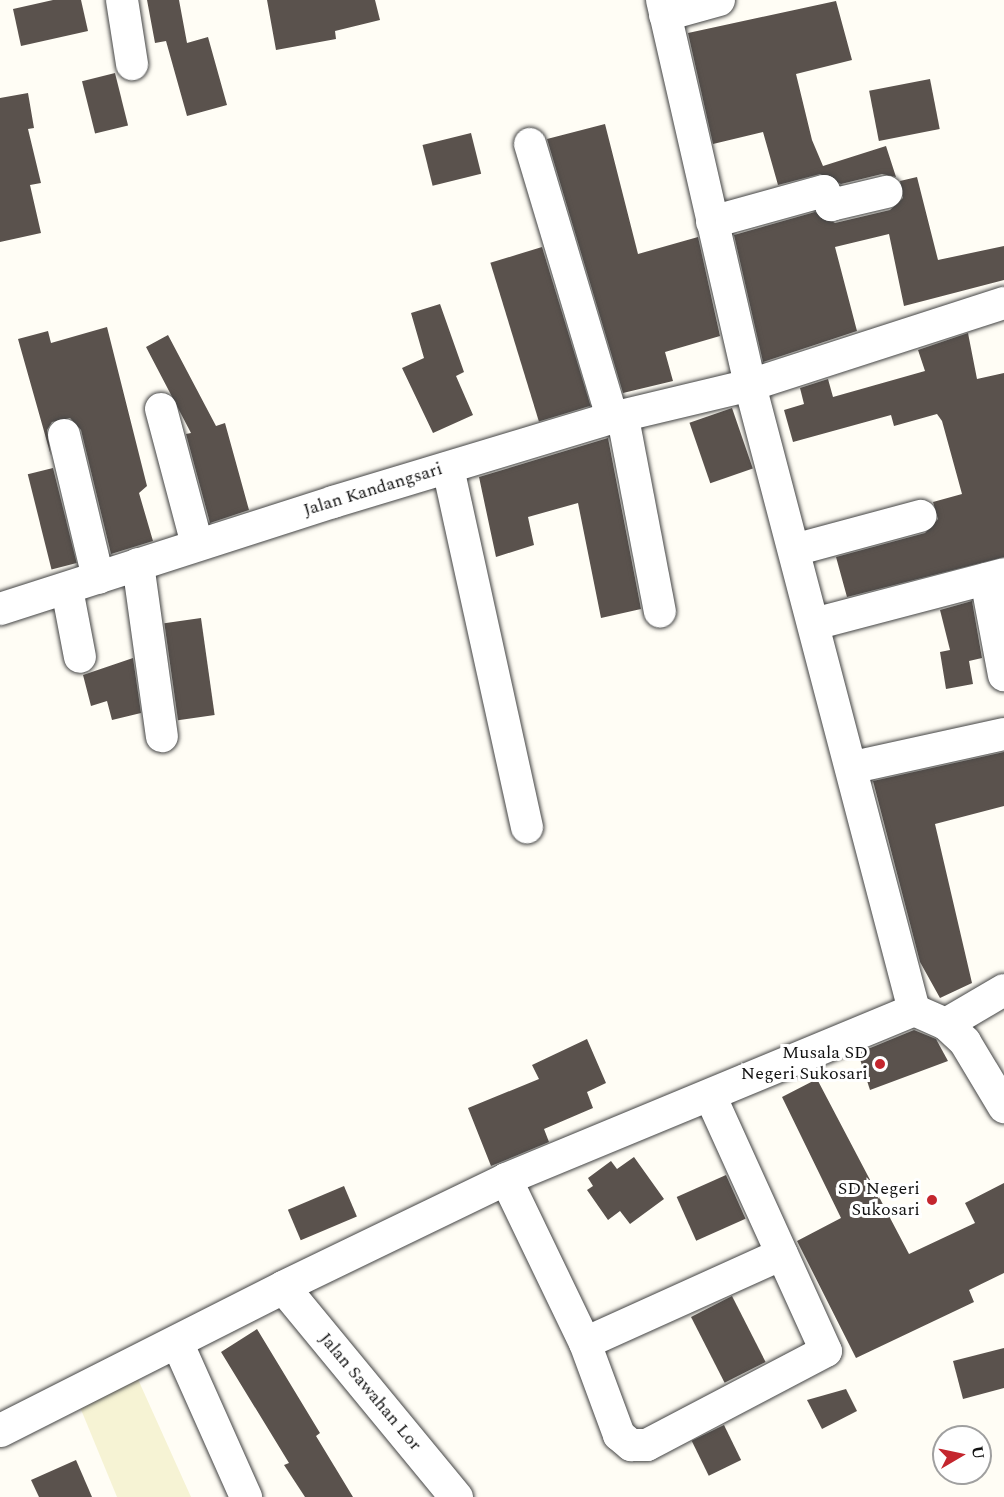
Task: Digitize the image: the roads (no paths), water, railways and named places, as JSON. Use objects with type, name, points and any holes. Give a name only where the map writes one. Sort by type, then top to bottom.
[{"type":"street","points":[[122,0],[132,64]]},
{"type":"street","points":[[719,0],[664,7],[750,385],[854,767],[914,1010]]},
{"type":"street","points":[[530,144],[617,418],[660,612]]},
{"type":"street","points":[[712,222],[824,191],[831,205],[886,192]]},
{"type":"street","name":"Jalan Kandangsari","points":[[0,609],[68,589],[197,544],[617,418],[750,385],[1004,303]]},
{"type":"street","points":[[161,408],[197,544]]},
{"type":"street","points":[[64,435],[98,578]]},
{"type":"street","points":[[448,468],[527,827]]},
{"type":"street","points":[[794,550],[920,516]]},
{"type":"street","points":[[138,564],[162,735]]},
{"type":"street","points":[[814,624],[995,576],[1004,675]]},
{"type":"street","points":[[68,589],[80,657]]},
{"type":"street","points":[[854,767],[1004,734]]},
{"type":"street","points":[[946,1024],[1004,990]]},
{"type":"street","points":[[0,1430],[283,1287],[506,1179],[711,1098],[914,1010],[946,1024],[965,1042],[1004,1107]]},
{"type":"street","points":[[506,1179],[585,1342],[619,1435],[631,1445],[647,1445],[826,1351],[711,1098]]},
{"type":"street","points":[[585,1342],[782,1254]]},
{"type":"street","name":"Jalan Sawahan Lor","points":[[283,1287],[456,1497]]},
{"type":"street","points":[[177,1342],[246,1497]]},
{"type":"place","name":"Musala SD Negeri Sukosari","points":[[880,1064]]},
{"type":"place","name":"SD Negeri Sukosari","points":[[932,1200]]}]
